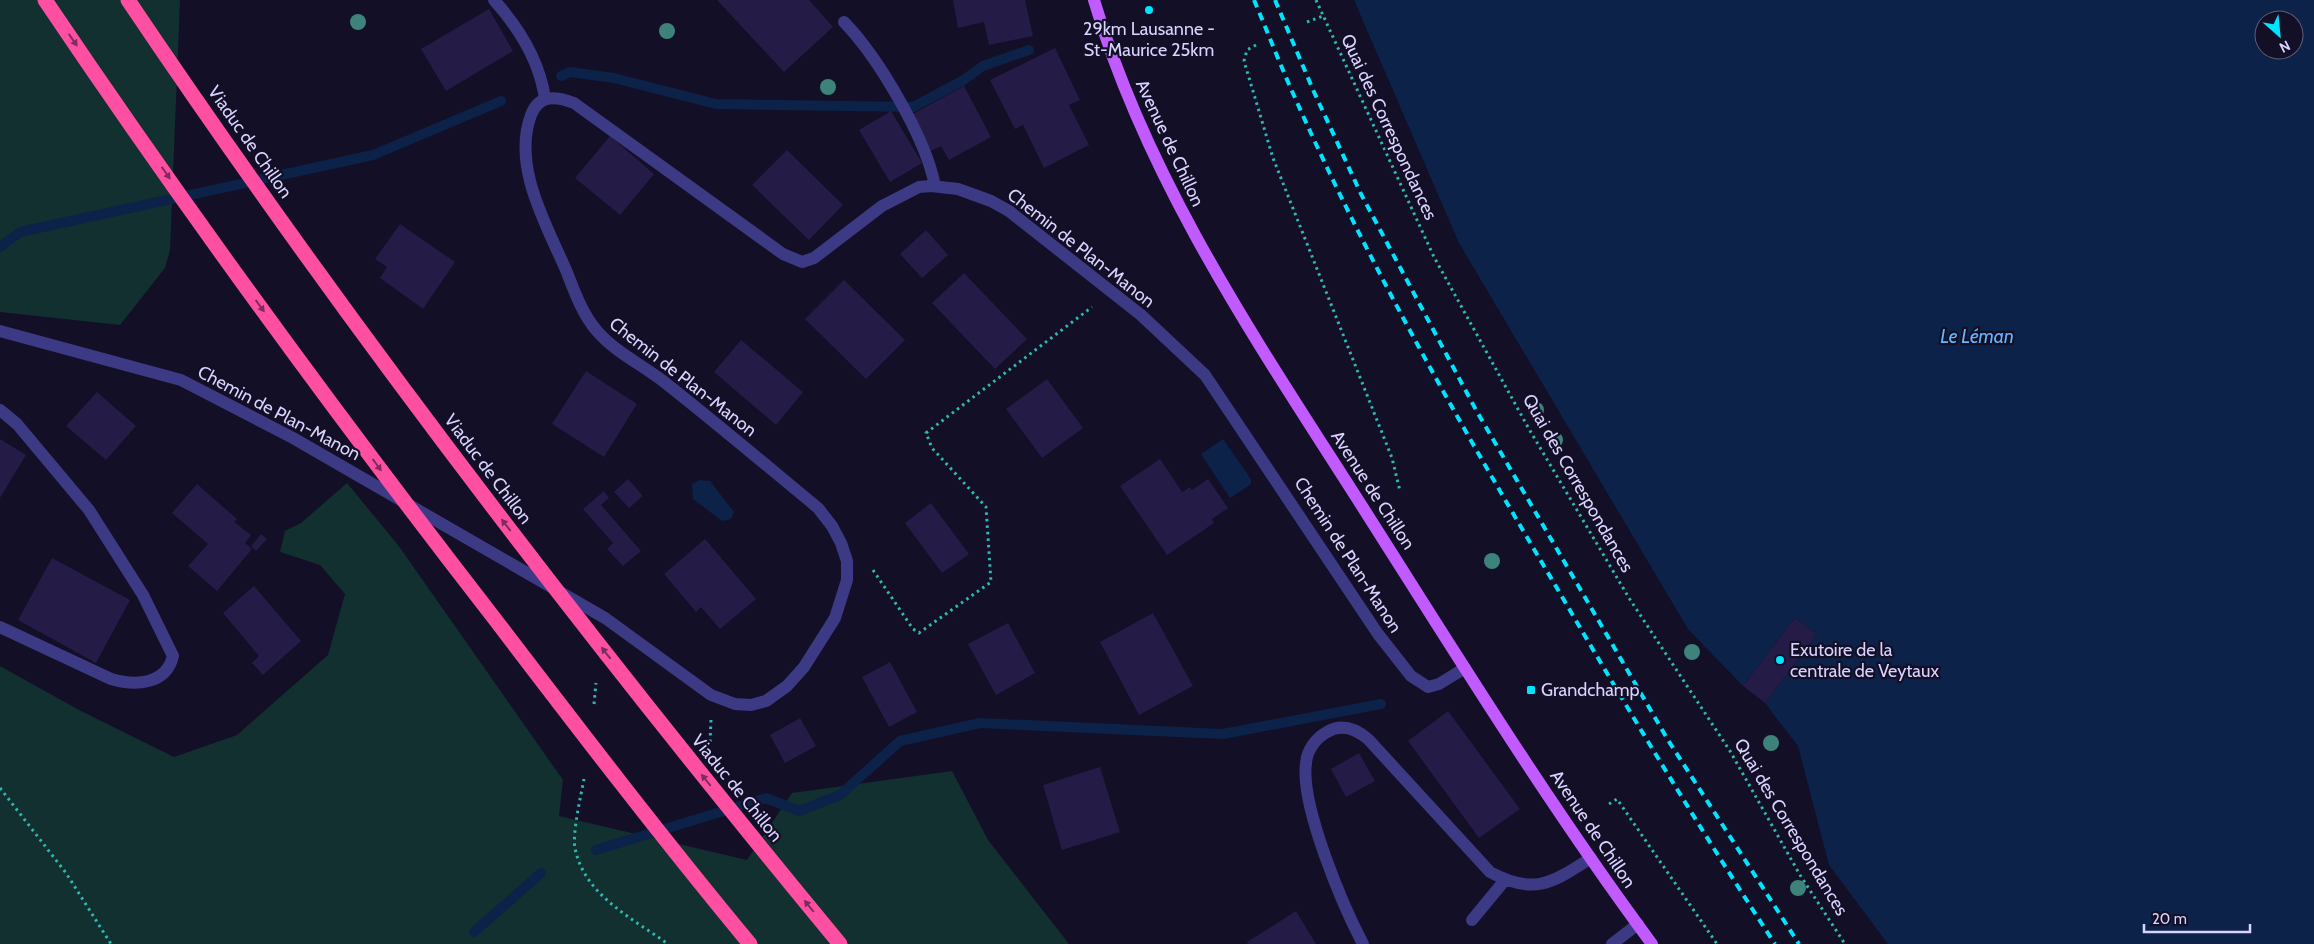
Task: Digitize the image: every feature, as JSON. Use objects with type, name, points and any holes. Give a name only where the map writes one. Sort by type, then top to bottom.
[{"type":"highway","points":[[45,0],[225,258],[395,490],[624,788],[750,944]]},
{"type":"highway","name":"Viaduc de Chillon","points":[[128,0],[220,134],[461,467],[674,741],[840,944]]},
{"type":"main road","name":"Avenue de Chillon","points":[[1094,0],[1103,32],[1147,139],[1189,226],[1249,329],[1465,668],[1591,858],[1652,944]]},
{"type":"street","points":[[494,0],[530,51],[544,88],[545,99]]},
{"type":"street","points":[[844,22],[857,35],[890,84],[930,165],[935,186]]},
{"type":"street","name":"Chemin de Plan-Manon","points":[[0,331],[181,380],[293,438],[605,618],[711,695],[735,704],[751,705],[766,701],[787,686],[804,668],[838,612],[847,580],[847,562],[841,543],[832,526],[818,508],[672,388],[612,346],[591,323],[575,292],[541,212],[529,174],[526,148],[527,128],[537,103],[545,99],[565,99],[583,108],[783,254],[802,262],[814,258],[863,219],[896,197],[919,187],[935,186],[971,193],[1009,211],[1178,347],[1214,385],[1378,634],[1411,676],[1428,687],[1439,684],[1465,668]]},
{"type":"street","points":[[0,410],[17,424],[89,510],[143,595],[173,656],[171,665],[155,680],[127,684],[111,680],[0,627]]},
{"type":"street","points":[[1363,944],[1345,909],[1317,828],[1307,789],[1306,762],[1311,748],[1318,737],[1329,730],[1343,727],[1357,730],[1368,739],[1490,872],[1505,880],[1530,886],[1544,884],[1561,877],[1591,858]]},
{"type":"street","points":[[1472,920],[1505,880]]},
{"type":"street","points":[[1612,944],[1638,924]]},
{"type":"path","name":"Quai des Correspondances","points":[[1316,0],[1434,257],[1529,429],[1629,598],[1730,751],[1800,875],[1845,944]]},
{"type":"path","points":[[1307,22],[1323,16]]},
{"type":"path","points":[[1256,45],[1247,50],[1244,61],[1273,158],[1392,458],[1400,491]]},
{"type":"path","points":[[847,562],[869,563],[913,629],[919,633],[992,582],[986,507],[932,448],[926,433],[1112,292]]},
{"type":"path","points":[[0,788],[66,873],[111,944]]},
{"type":"path","points":[[1609,804],[1617,799],[1717,944]]},
{"type":"path","points":[[1677,895],[1679,889]]},
{"type":"green space","points":[[0,0],[180,0],[170,250],[165,268],[120,325],[0,312]]},
{"type":"green space","points":[[347,483],[398,545],[563,780],[559,816],[747,860],[792,793],[952,771],[988,840],[1069,944],[0,944],[0,666],[79,710],[174,757],[237,735],[328,655],[345,594],[320,565],[280,552],[285,531],[301,523]]},
{"type":"water","name":"Le Léman","points":[[1354,0],[2314,0],[2314,944],[1888,944],[1829,865],[1798,746],[1765,703],[1817,634],[1795,618],[1743,686],[1688,629],[1459,243]]},
{"type":"water","points":[[1223,439],[1251,479],[1251,484],[1230,498],[1201,454]]},
{"type":"water","points":[[700,480],[710,481],[734,512],[731,519],[722,521],[693,499],[692,484]]},
{"type":"building","points":[[717,0],[809,0],[833,27],[784,72]]},
{"type":"building","points":[[953,0],[1025,0],[1033,36],[989,45],[984,22],[958,28]]},
{"type":"building","points":[[489,9],[513,51],[446,91],[421,49]]},
{"type":"building","points":[[1055,48],[1080,100],[1069,105],[1089,145],[1044,168],[1023,125],[1015,129],[990,80]]},
{"type":"building","points":[[964,86],[991,137],[949,160],[941,146],[931,151],[911,115]]},
{"type":"building","points":[[891,111],[922,163],[890,182],[859,130]]},
{"type":"building","points":[[610,136],[654,174],[620,215],[575,178]]},
{"type":"building","points":[[787,150],[843,205],[809,240],[752,185]]},
{"type":"building","points":[[400,224],[455,262],[423,309],[380,278],[387,267],[375,259]]},
{"type":"building","points":[[926,230],[948,255],[922,278],[900,254]]},
{"type":"building","points":[[964,273],[1027,339],[995,369],[932,303]]},
{"type":"building","points":[[844,280],[905,340],[866,379],[805,319]]},
{"type":"building","points":[[741,340],[803,392],[776,425],[714,372]]},
{"type":"building","points":[[586,371],[637,404],[604,457],[552,424]]},
{"type":"building","points":[[1047,379],[1083,428],[1042,458],[1006,409]]},
{"type":"building","points":[[97,392],[136,426],[106,460],[66,426]]},
{"type":"building","points":[[0,439],[26,455],[0,498]]},
{"type":"building","points":[[1160,459],[1182,492],[1190,487],[1192,490],[1208,479],[1228,508],[1212,519],[1214,523],[1167,555],[1120,486]]},
{"type":"building","points":[[628,479],[643,496],[629,508],[614,492]]},
{"type":"building","points":[[197,484],[237,519],[234,522],[251,535],[245,543],[252,549],[217,591],[188,566],[208,544],[172,513]]},
{"type":"building","points":[[604,491],[609,498],[601,505],[641,551],[623,566],[607,549],[613,543],[583,509]]},
{"type":"building","points":[[931,503],[969,554],[942,573],[905,523]]},
{"type":"building","points":[[261,534],[267,539],[256,551],[251,546]]},
{"type":"building","points":[[705,539],[756,599],[720,629],[701,607],[696,612],[664,574]]},
{"type":"building","points":[[52,558],[130,600],[96,663],[18,620]]},
{"type":"building","points":[[254,586],[301,641],[263,675],[252,663],[259,656],[223,613]]},
{"type":"building","points":[[1153,613],[1193,686],[1139,715],[1100,642]]},
{"type":"building","name":"Exutoire de la centrale de Veytaux","points":[[1795,618],[1817,634],[1765,703],[1743,686]]},
{"type":"building","points":[[1008,623],[1035,673],[996,695],[968,644]]},
{"type":"building","points":[[890,662],[917,712],[889,727],[862,677]]},
{"type":"building","points":[[1448,711],[1520,809],[1479,838],[1408,741]]},
{"type":"building","points":[[800,718],[816,746],[785,763],[770,735]]},
{"type":"building","points":[[1359,753],[1375,781],[1346,797],[1331,769]]},
{"type":"building","points":[[1100,767],[1120,832],[1062,850],[1043,785]]},
{"type":"building","points":[[1296,911],[1316,944],[1248,944],[1247,942]]},
{"type":"waterway","points":[[561,76],[570,72],[614,78],[716,104],[913,107],[962,81],[983,66],[1029,50]]},
{"type":"waterway","points":[[0,247],[20,232],[373,155],[501,101]]},
{"type":"waterway","points":[[596,850],[766,798],[799,811],[840,795],[900,741],[980,723],[1223,734],[1381,704]]},
{"type":"waterway","points":[[474,932],[541,873]]},
{"type":"railway","points":[[1254,0],[1290,88],[1354,224],[1451,405],[1608,674],[1690,810],[1775,944]]},
{"type":"railway","points":[[1275,0],[1314,92],[1361,194],[1476,410],[1668,740],[1799,944]]},
{"type":"place","name":"29km Lausanne - St-Maurice 25km","points":[[1149,10]]},
{"type":"place","name":"Exutoire de la centrale de Veytaux","points":[[1780,660]]},
{"type":"place","name":"Grandchamp","points":[[1531,690]]}]
